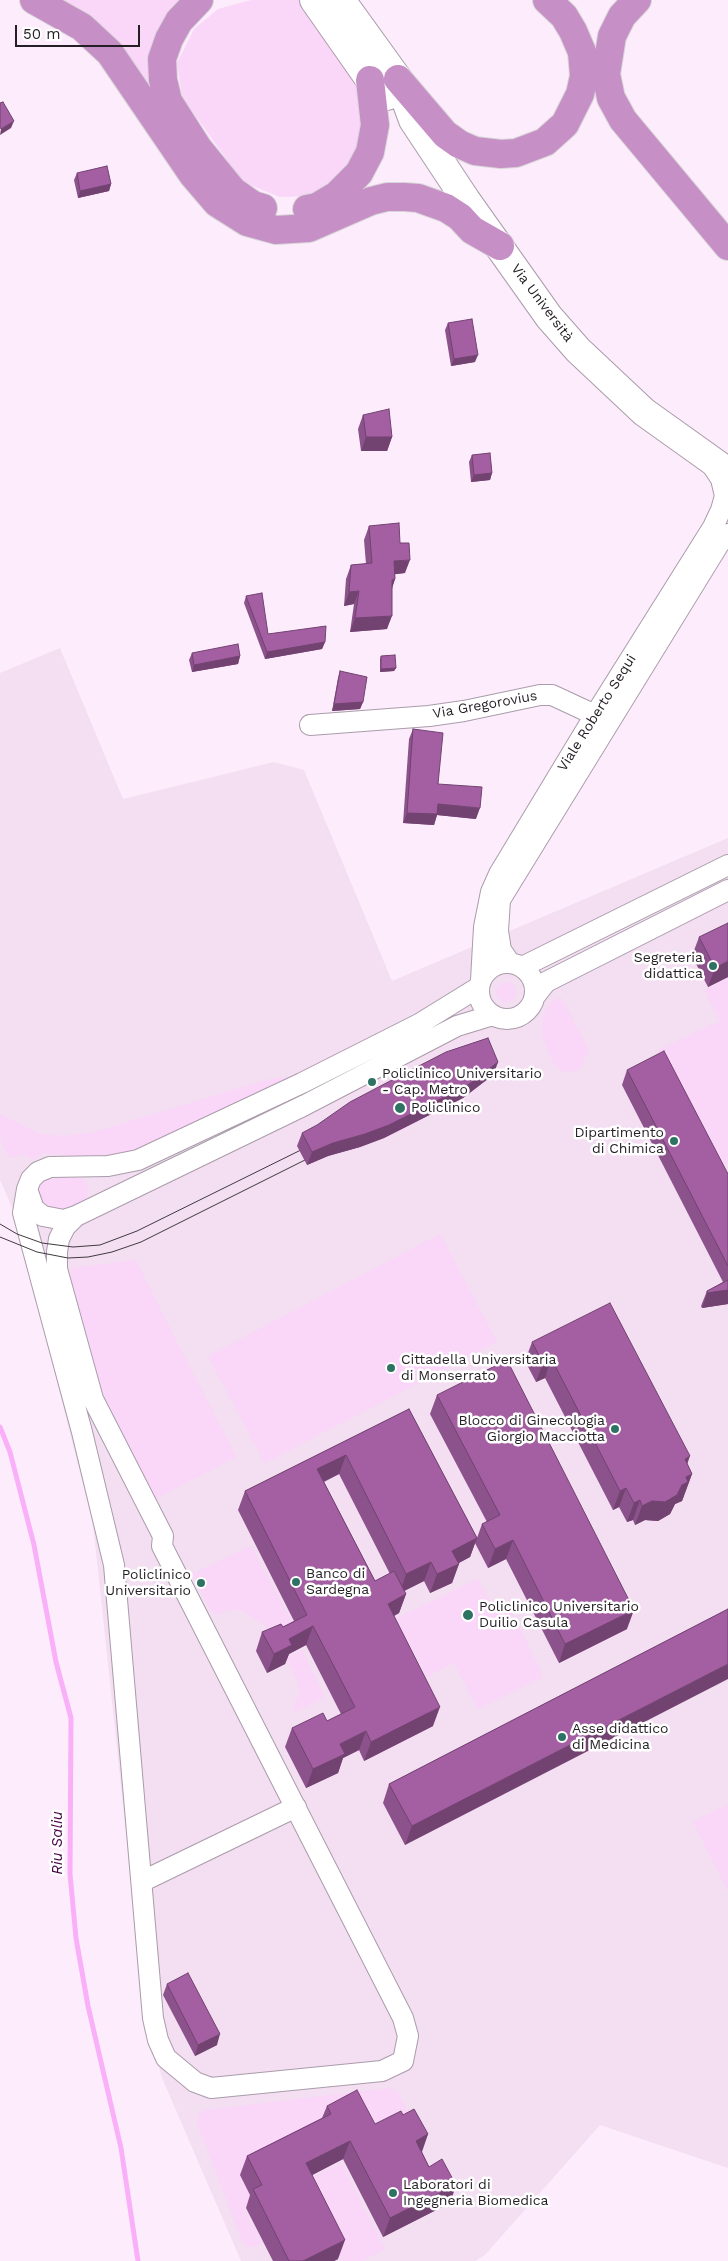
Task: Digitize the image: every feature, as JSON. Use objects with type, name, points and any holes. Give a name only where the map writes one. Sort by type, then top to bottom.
[{"type":"highway","points":[[34,0],[82,27],[110,53],[193,175],[217,203],[247,222],[276,230],[309,228],[371,201],[387,197],[404,196],[418,198],[446,208],[460,217],[472,230],[500,246]]},
{"type":"highway","points":[[200,0],[179,21],[169,39],[162,59],[163,80],[168,101],[198,148],[233,191],[253,205],[274,211],[296,212],[317,207],[337,195],[359,173],[370,152],[375,125],[371,69]]},
{"type":"highway","points":[[398,79],[445,134],[459,144],[475,151],[501,154],[516,153],[545,142],[565,124],[580,94],[584,76],[582,52],[573,31],[564,16],[547,0]]},
{"type":"highway","points":[[637,0],[622,16],[612,36],[606,74],[610,98],[623,120],[726,238]]},
{"type":"main road","name":"Via Università","points":[[314,0],[413,120],[549,317],[578,350],[644,412],[717,465]]},
{"type":"main road","name":"Via Università","points":[[341,0],[371,69],[398,79],[413,120]]},
{"type":"street","name":"Viale Roberto Sequi","points":[[480,984],[484,927],[491,892],[496,880],[595,715],[713,527],[722,510],[725,496],[717,465]]},
{"type":"street","name":"Viale Roberto Sequi","points":[[516,965],[501,950],[498,930],[500,900],[719,544],[728,534]]},
{"type":"street","name":"Via Gregorovius","points":[[310,725],[429,716],[464,711],[540,695],[552,695],[595,715]]},
{"type":"street","points":[[76,1216],[65,1227],[59,1239],[57,1269],[93,1399],[163,1536],[162,1546],[403,2018],[408,2036],[403,2061],[382,2071],[211,2088],[195,2082],[166,2058],[158,2040],[153,2018],[114,1565],[82,1432],[23,1213],[26,1190],[31,1179],[38,1172],[50,1166],[108,1166],[138,1160],[302,1083],[419,1024],[480,984],[492,967],[516,965],[728,865]]},
{"type":"street","points":[[480,984],[482,1003],[493,1015],[501,1018],[518,1017],[526,1012],[546,982],[728,890]]},
{"type":"street","points":[[516,965],[533,980],[535,996]]},
{"type":"street","points":[[26,1190],[34,1210],[42,1216],[64,1220],[76,1216],[305,1105],[457,1026],[493,1015]]},
{"type":"street","points":[[142,1881],[296,1807]]},
{"type":"shaded area","points":[[60,0],[190,0],[153,96],[98,23]]},
{"type":"shaded area","points":[[251,0],[300,0],[353,77],[362,107],[364,135],[351,170],[314,196],[280,197],[243,182],[182,97],[177,63],[194,29],[218,9]]},
{"type":"shaded area","name":"Cittadella Universitaria di Monserrato","points":[[60,648],[123,799],[274,762],[304,770],[392,981],[728,838],[728,2168],[600,2125],[485,2255],[475,2261],[241,2261],[162,2078],[146,2020],[93,1524],[14,1212],[0,1180],[0,673]]},
{"type":"shaded area","points":[[728,978],[728,1163],[720,1167],[658,1050],[720,1021],[704,990]]},
{"type":"shaded area","points":[[502,982],[510,982],[516,988],[516,996],[510,1002],[502,1002],[496,996],[496,988]]},
{"type":"shaded area","points":[[561,997],[588,1049],[583,1064],[577,1071],[564,1072],[555,1065],[543,1038],[542,1023],[545,1011],[554,1000]]},
{"type":"shaded area","points":[[289,1077],[288,1089],[117,1159],[43,1153],[34,1159],[23,1154],[9,1158],[0,1138],[0,1114],[40,1134],[62,1136],[95,1132],[269,1079]]},
{"type":"shaded area","points":[[64,1177],[83,1179],[88,1186],[88,1197],[84,1206],[64,1214],[48,1211],[38,1200],[38,1187],[41,1181]]},
{"type":"shaded area","points":[[440,1234],[497,1342],[265,1463],[208,1356]]},
{"type":"shaded area","points":[[135,1260],[236,1457],[153,1500],[105,1400],[71,1284],[71,1268]]},
{"type":"shaded area","points":[[251,1546],[298,1633],[276,1644],[266,1626],[242,1610],[229,1610],[216,1615],[211,1610],[192,1574]]},
{"type":"shaded area","points":[[478,1579],[491,1605],[505,1598],[543,1677],[478,1709],[454,1662],[427,1677],[395,1619]]},
{"type":"shaded area","points":[[302,1650],[325,1697],[292,1713],[300,1692],[298,1682],[286,1658]]},
{"type":"shaded area","points":[[728,1804],[728,1890],[693,1822]]},
{"type":"shaded area","points":[[389,2088],[398,2092],[412,2121],[323,2132],[239,2174],[253,2203],[244,2208],[262,2244],[251,2247],[243,2243],[197,2122],[199,2114],[206,2110]]},
{"type":"shaded area","points":[[341,2163],[385,2249],[362,2261],[342,2261],[302,2182]]},
{"type":"building","points":[[3,102],[14,121],[1,129],[0,103]]},
{"type":"building","points":[[107,166],[111,184],[80,191],[77,173]]},
{"type":"building","points":[[472,319],[478,355],[454,359],[448,323]]},
{"type":"building","points":[[389,409],[392,437],[366,437],[363,415]]},
{"type":"building","points":[[490,453],[492,473],[474,475],[472,455]]},
{"type":"building","points":[[399,523],[400,543],[409,543],[410,560],[394,561],[395,579],[392,580],[392,616],[355,618],[359,591],[349,592],[351,565],[372,563],[369,526]]},
{"type":"building","points":[[262,593],[268,634],[326,626],[325,642],[267,652],[246,596]]},
{"type":"building","points":[[238,644],[240,656],[194,665],[192,653]]},
{"type":"building","points":[[395,655],[396,668],[381,669],[381,656]]},
{"type":"building","points":[[340,671],[367,677],[363,702],[334,704]]},
{"type":"building","points":[[413,729],[443,733],[438,784],[482,787],[480,808],[438,804],[437,814],[407,813]]},
{"type":"building","points":[[728,923],[728,961],[715,968],[699,937]]},
{"type":"building","name":"Policlinico","points":[[488,1038],[498,1062],[468,1085],[389,1125],[333,1143],[312,1152],[302,1133],[350,1102],[446,1052]]},
{"type":"building","name":"Dipartimento di Chimica","points":[[664,1051],[728,1174],[728,1266],[627,1070]]},
{"type":"building","points":[[728,1280],[728,1290],[707,1293],[707,1291]]},
{"type":"building","name":"Blocco di Ginecologia Giorgio Macciotta","points":[[610,1303],[690,1456],[685,1459],[692,1474],[686,1477],[688,1482],[682,1485],[677,1495],[665,1502],[652,1501],[642,1506],[640,1500],[634,1503],[626,1488],[620,1491],[551,1358],[543,1363],[532,1342]]},
{"type":"building","points":[[507,1360],[634,1610],[565,1644],[513,1540],[495,1549],[482,1524],[500,1515],[437,1395]]},
{"type":"building","points":[[409,1409],[477,1538],[452,1551],[459,1564],[437,1574],[431,1562],[406,1574],[346,1455],[317,1469],[375,1581],[394,1571],[406,1594],[388,1604],[440,1707],[371,1742],[366,1731],[340,1744],[345,1754],[313,1769],[292,1728],[323,1713],[327,1721],[355,1707],[313,1626],[289,1639],[292,1645],[274,1654],[262,1632],[281,1624],[283,1627],[307,1615],[245,1491]]},
{"type":"building","name":"Asse didattico di Medicina","points":[[728,1609],[728,1664],[412,1826],[389,1784]]},
{"type":"building","points":[[188,1973],[220,2034],[198,2045],[167,1984]]},
{"type":"building","name":"Laboratori di Ingegneria Biomedica","points":[[357,2090],[375,2124],[401,2111],[403,2115],[414,2109],[428,2134],[416,2141],[429,2167],[442,2159],[456,2185],[390,2218],[350,2141],[306,2163],[345,2240],[303,2261],[289,2261],[253,2189],[262,2185],[247,2156],[331,2114],[327,2106]]},
{"type":"waterway","name":"Riu Saliu","points":[[0,1427],[10,1452],[34,1545],[56,1662],[71,1718],[70,1874],[76,1938],[88,2006],[121,2148],[138,2261]]},
{"type":"tram line","points":[[0,1224],[17,1234],[42,1243],[73,1247],[100,1245],[137,1231],[311,1145]]},
{"type":"tram line","points":[[0,1237],[37,1252],[68,1258],[88,1257],[112,1252],[141,1242],[317,1154]]},
{"type":"place","name":"Segreteria didattica","points":[[713,966]]},
{"type":"place","name":"Policlinico Universitario - Cap. Metro","points":[[372,1082]]},
{"type":"place","name":"Policlinico","points":[[400,1108]]},
{"type":"place","name":"Dipartimento di Chimica","points":[[674,1141]]},
{"type":"place","name":"Cittadella Universitaria di Monserrato","points":[[391,1368]]},
{"type":"place","name":"Blocco di Ginecologia Giorgio Macciotta","points":[[615,1429]]},
{"type":"place","name":"Banco di Sardegna","points":[[296,1582]]},
{"type":"place","name":"Policlinico Universitario","points":[[201,1583]]},
{"type":"place","name":"Policlinico Universitario Duilio Casula","points":[[468,1615]]},
{"type":"place","name":"Asse didattico di Medicina","points":[[562,1737]]},
{"type":"place","name":"Laboratori di Ingegneria Biomedica","points":[[393,2193]]}]
